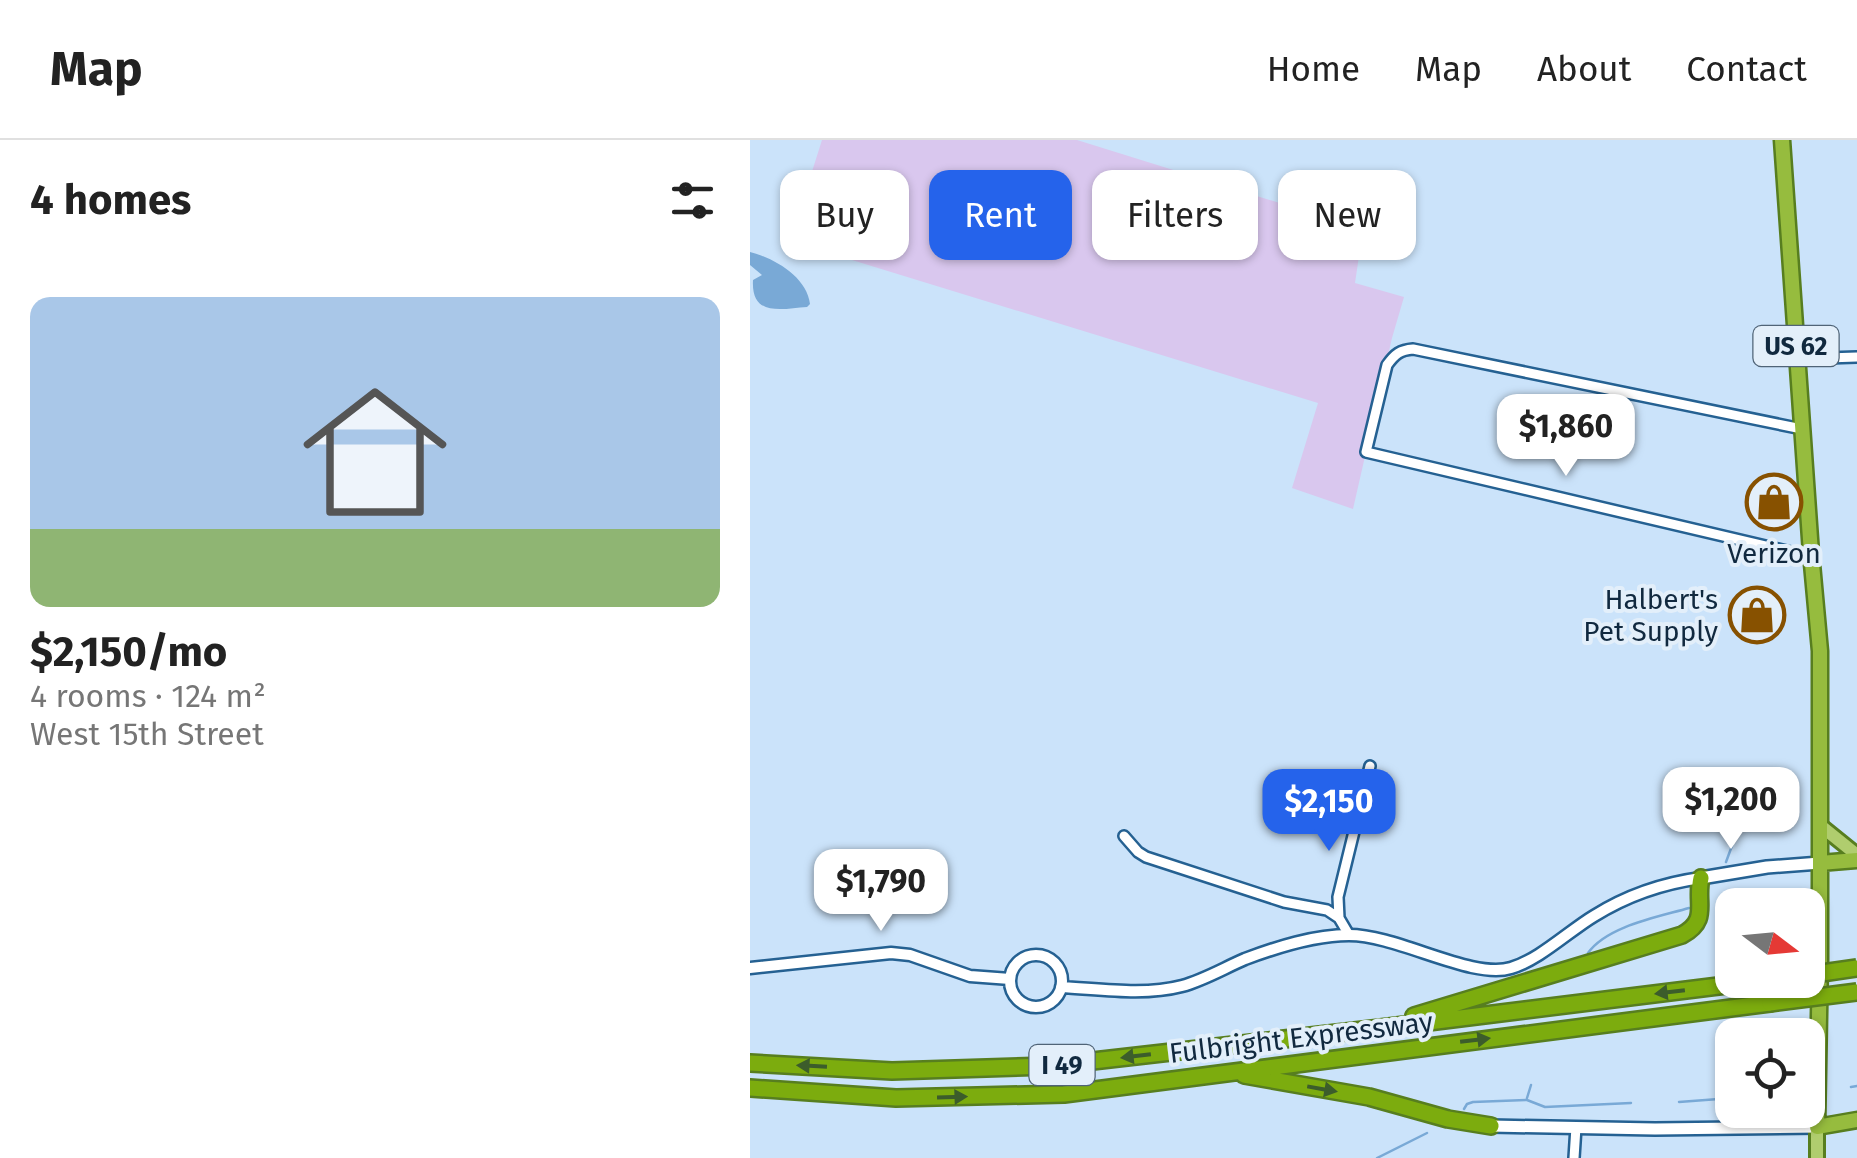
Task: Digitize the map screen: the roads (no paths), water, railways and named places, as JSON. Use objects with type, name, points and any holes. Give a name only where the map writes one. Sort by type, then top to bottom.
[{"type":"highway","name":"US 62","points":[[1782,140],[1820,651],[1818,1018]]},
{"type":"highway","points":[[1820,863],[1857,858]]},
{"type":"highway","points":[[1372,1030],[1689,932],[1701,911],[1698,892],[1702,878]]},
{"type":"highway","points":[[1825,973],[1857,968]]},
{"type":"highway","name":"Fulbright Expressway","points":[[750,1063],[892,1071],[1049,1066],[1715,987]]},
{"type":"highway","name":"Fulbright Expressway","points":[[750,1088],[896,1098],[1064,1094],[1857,992]]},
{"type":"highway","points":[[1226,1072],[1369,1097],[1448,1119],[1492,1126]]},
{"type":"highway","points":[[1825,1126],[1857,1120]]},
{"type":"main road","points":[[1821,826],[1857,858]]},
{"type":"main road","points":[[1702,878],[1820,863]]},
{"type":"main road","points":[[1492,1126],[1736,1128]]},
{"type":"main road","points":[[1816,1158],[1817,1128]]},
{"type":"street","points":[[1802,429],[1413,349],[1394,355],[1388,364],[1366,452],[1791,552],[1811,553]]},
{"type":"street","points":[[1796,359],[1857,357]]},
{"type":"street","points":[[1339,918],[1338,897],[1370,766]]},
{"type":"street","points":[[1124,836],[1146,857],[1266,897],[1327,910],[1339,918],[1349,935]]},
{"type":"street","points":[[1061,988],[1146,991],[1178,987],[1266,952],[1312,939],[1349,935],[1380,938],[1482,969],[1511,968],[1596,914],[1659,887],[1702,878]]},
{"type":"street","points":[[750,968],[891,953],[970,976],[1010,979]]},
{"type":"street","points":[[1033,955],[1042,956],[1056,965],[1061,988],[1050,1003],[1034,1007],[1019,1001],[1010,987],[1010,979],[1018,963],[1033,955]]},
{"type":"street","points":[[1574,1158],[1576,1127]]},
{"type":"water","points":[[750,252],[788,270],[803,285],[810,304],[778,309],[762,305],[754,292],[753,280],[762,275],[750,265]]},
{"type":"waterway","points":[[1726,862],[1736,835]]},
{"type":"waterway","points":[[1588,953],[1620,929],[1689,908]]},
{"type":"waterway","points":[[1527,1098],[1531,1085]]},
{"type":"waterway","points":[[1851,1087],[1857,1086]]},
{"type":"waterway","points":[[1679,1102],[1715,1099]]},
{"type":"waterway","points":[[1464,1109],[1473,1102],[1527,1100],[1545,1107],[1631,1103]]},
{"type":"waterway","points":[[1377,1158],[1427,1133]]},
{"type":"place","name":"Verizon","points":[[1774,502]]},
{"type":"place","name":"Halbert's Pet Supply","points":[[1757,615]]}]
